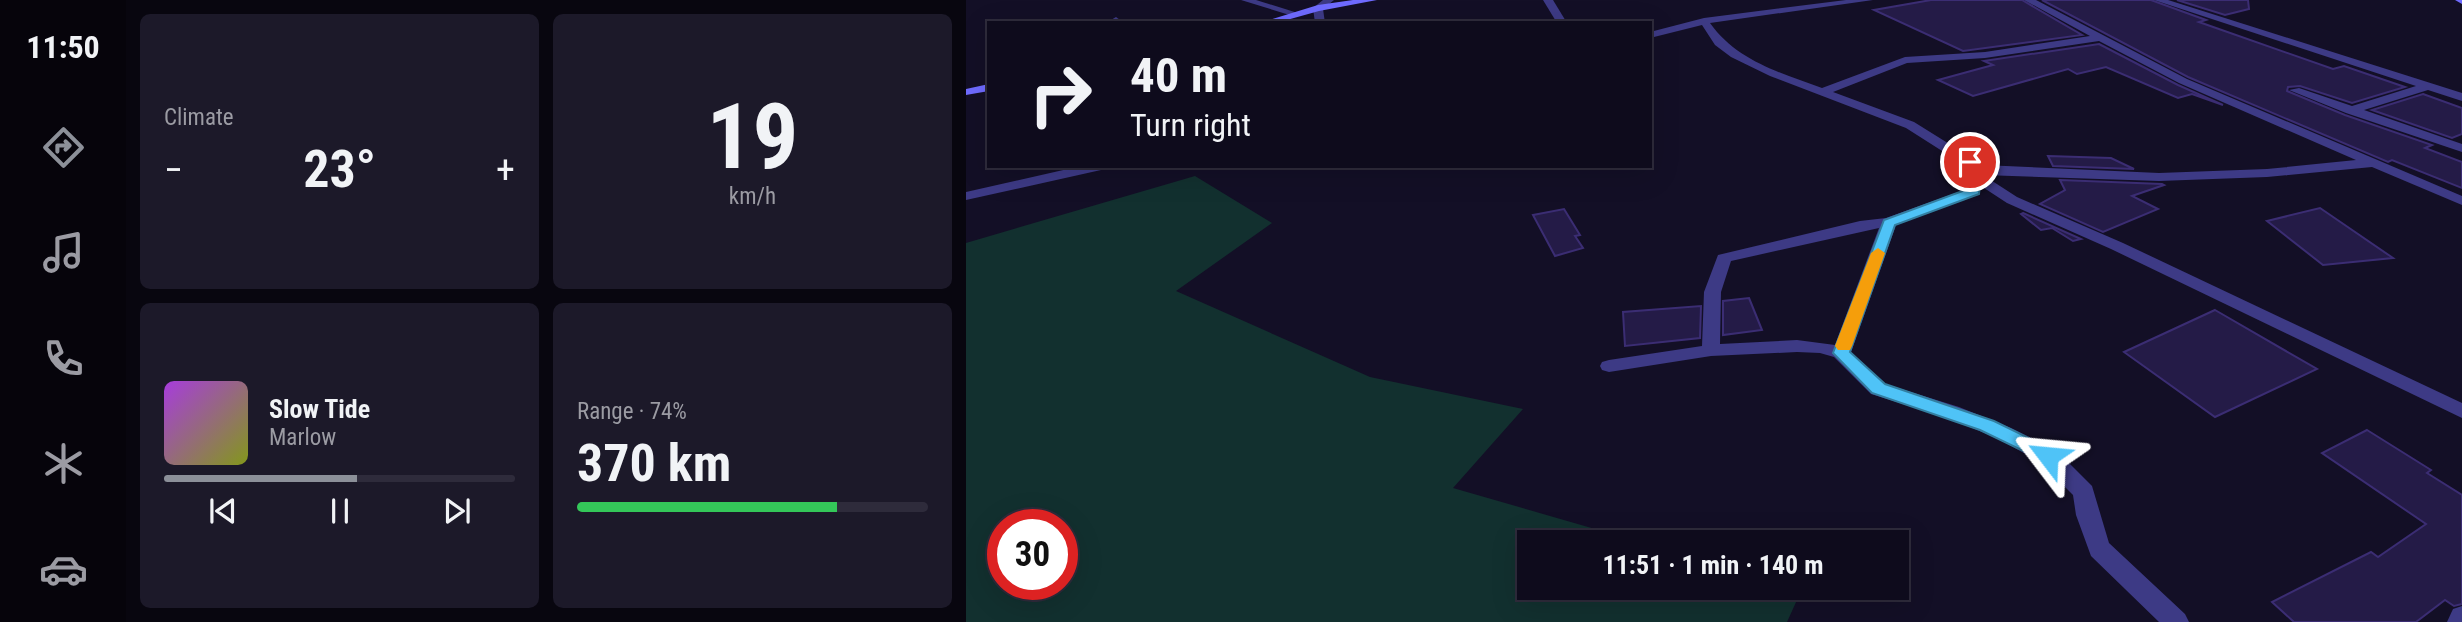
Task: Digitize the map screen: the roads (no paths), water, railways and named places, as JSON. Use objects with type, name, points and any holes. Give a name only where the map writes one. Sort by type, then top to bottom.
[{"type":"street","points":[[1246,0],[1296,15]]},
{"type":"street","points":[[1318,8],[1329,0]]},
{"type":"street","points":[[1272,21],[1318,8],[1372,0]]},
{"type":"street","points":[[1548,0],[1561,21]]},
{"type":"street","points":[[1652,34],[1745,11],[1868,0]]},
{"type":"street","points":[[2029,0],[2183,82],[2462,201]]},
{"type":"street","points":[[2159,0],[2462,97]]},
{"type":"street","points":[[1318,8],[1320,21]]},
{"type":"street","points":[[1704,21],[1720,44],[1774,74],[1910,125],[2012,200],[2129,252],[2462,411]]},
{"type":"street","points":[[1823,92],[1905,60],[1985,55],[2099,38]]},
{"type":"street","points":[[2350,110],[2428,86]]},
{"type":"street","points":[[966,92],[987,87]]},
{"type":"street","points":[[2295,90],[2462,148]]},
{"type":"street","points":[[1977,172],[2159,177],[2267,173],[2376,163]]},
{"type":"street","points":[[1035,168],[1042,181]]},
{"type":"street","points":[[966,196],[1093,168]]},
{"type":"street","points":[[1711,350],[1714,277],[1724,258],[1860,226],[1889,222],[1974,191],[1977,172]]},
{"type":"street","points":[[1841,353],[1889,222]]},
{"type":"street","points":[[1609,366],[1711,350],[1821,346],[1841,353],[1878,389],[1973,420],[2048,456],[2084,492],[2087,515],[2099,549],[2176,622]]},
{"type":"street","points":[[2460,622],[2462,617]]}]
